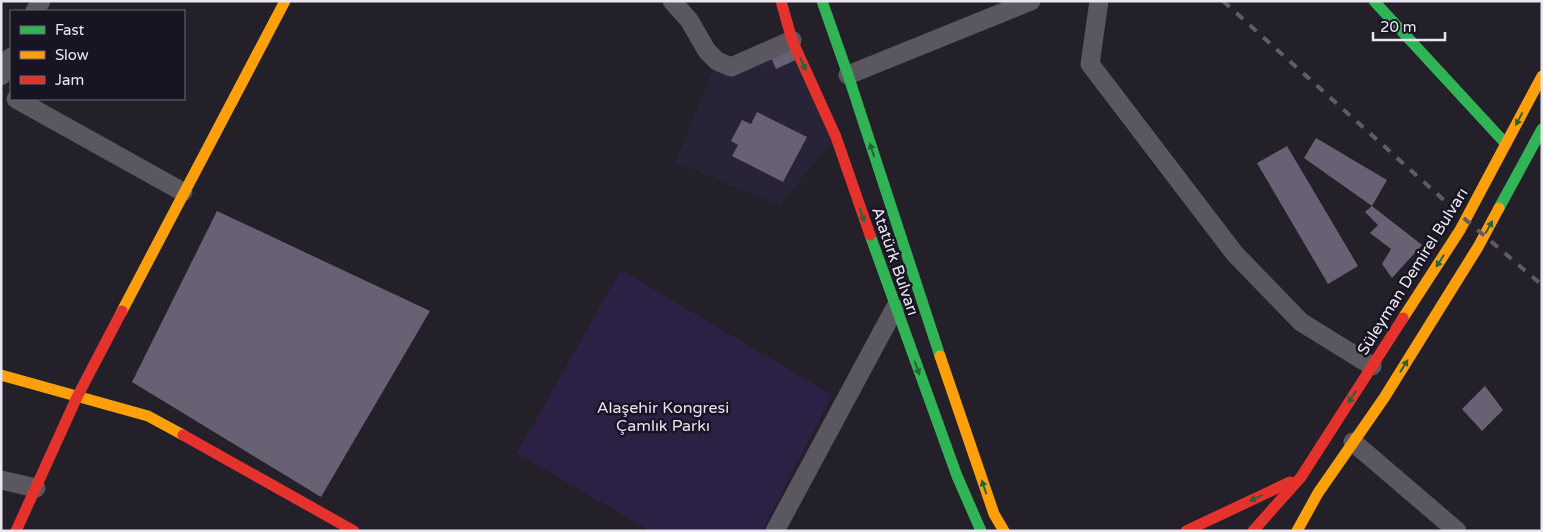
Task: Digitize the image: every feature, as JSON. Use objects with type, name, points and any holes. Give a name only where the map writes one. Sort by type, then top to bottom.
[{"type":"main road","points":[[16,531],[77,398],[183,192],[285,1]]},
{"type":"main road","name":"Atatürk Bulvarı","points":[[781,1],[792,40],[836,137],[895,308],[957,476],[981,531]]},
{"type":"main road","name":"Atatürk Bulvarı","points":[[822,1],[994,514],[1004,531]]},
{"type":"main road","points":[[1374,1],[1506,144]]},
{"type":"main road","name":"Süleyman Demirel Bulvarı","points":[[1253,531],[1300,477],[1460,230],[1542,76]]},
{"type":"main road","points":[[1297,531],[1318,493],[1384,398],[1488,230],[1542,129]]},
{"type":"main road","points":[[1,375],[77,398],[148,416],[354,531]]},
{"type":"main road","points":[[1186,531],[1300,477]]},
{"type":"street","points":[[672,1],[689,20],[707,51],[717,61],[731,67],[792,40]]},
{"type":"street","points":[[848,75],[1031,1]]},
{"type":"street","points":[[1099,1],[1090,64],[1235,254],[1301,322],[1372,366]]},
{"type":"street","points":[[1,76],[10,59]]},
{"type":"street","points":[[18,100],[183,192]]},
{"type":"street","points":[[775,531],[895,308]]},
{"type":"street","points":[[1353,442],[1457,531]]},
{"type":"street","points":[[1,480],[36,488]]},
{"type":"shaded area","points":[[792,40],[836,137],[780,205],[675,162],[717,61]]},
{"type":"green space","name":"Alaşehir Kongresi Çamlık Parkı","points":[[621,270],[832,395],[762,531],[650,531],[517,453]]},
{"type":"building","points":[[792,40],[800,58],[776,69],[768,51]]},
{"type":"building","points":[[757,112],[807,137],[783,182],[732,156],[738,145],[731,141],[742,120],[751,124]]},
{"type":"building","points":[[1316,138],[1387,180],[1372,206],[1304,158]]},
{"type":"building","points":[[1287,146],[1358,266],[1328,284],[1257,163]]},
{"type":"building","points":[[1372,206],[1422,245],[1392,278],[1382,264],[1391,249],[1370,233],[1378,225],[1365,212]]},
{"type":"building","points":[[217,211],[430,311],[321,497],[132,382]]},
{"type":"building","points":[[1485,386],[1503,410],[1482,431],[1462,409]]},
{"type":"railway","points":[[1223,1],[1466,220],[1542,285]]},
{"type":"traffic: fast","points":[[822,1],[940,356]]},
{"type":"traffic: fast","points":[[1374,1],[1506,144]]},
{"type":"traffic: fast","points":[[1499,208],[1542,129]]},
{"type":"traffic: fast","points":[[870,235],[957,476],[981,531]]},
{"type":"traffic: slow","points":[[122,311],[285,1]]},
{"type":"traffic: slow","points":[[1403,318],[1460,230],[1542,76]]},
{"type":"traffic: slow","points":[[1297,531],[1318,493],[1384,398],[1478,247],[1499,208]]},
{"type":"traffic: slow","points":[[940,356],[994,514],[1004,531]]},
{"type":"traffic: slow","points":[[1,375],[148,416],[183,435]]},
{"type":"traffic: jam","points":[[781,1],[792,40],[836,137],[870,235]]},
{"type":"traffic: jam","points":[[16,531],[77,397],[122,311]]},
{"type":"traffic: jam","points":[[1253,531],[1301,477],[1403,318]]},
{"type":"traffic: jam","points":[[183,435],[354,531]]},
{"type":"traffic: jam","points":[[1186,531],[1290,482]]}]
